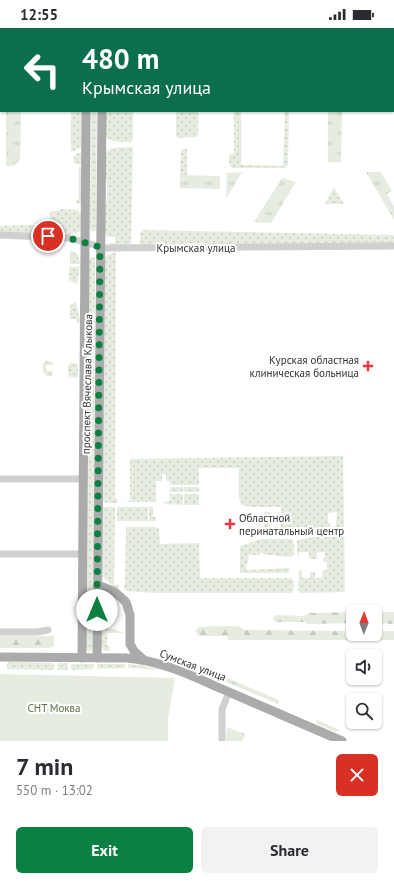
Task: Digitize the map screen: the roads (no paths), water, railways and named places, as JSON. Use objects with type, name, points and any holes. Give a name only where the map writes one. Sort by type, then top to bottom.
[{"type":"main road","name":"проспект Вячеслава Клыкова","points":[[82,658],[86,112]]},
{"type":"main road","name":"проспект Вячеслава Клыкова","points":[[97,658],[102,112]]},
{"type":"main road","points":[[86,232],[88,238],[94,239],[99,236],[100,233]]},
{"type":"main road","points":[[85,260],[88,254],[93,252],[98,254],[100,260]]},
{"type":"main road","points":[[98,585],[115,592],[126,602],[130,615],[130,644],[134,651],[144,660]]},
{"type":"main road","points":[[82,598],[84,602],[89,605],[94,603],[97,597]]},
{"type":"main road","name":"Сумская улица","points":[[0,657],[144,660],[167,666],[342,741]]},
{"type":"street","name":"Крымская улица","points":[[0,235],[69,238],[100,247],[394,246]]},
{"type":"street","points":[[0,479],[84,479]]},
{"type":"street","points":[[0,554],[83,554]]},
{"type":"street","points":[[0,632],[37,632],[48,630]]},
{"type":"street","points":[[222,741],[222,709],[229,692]]},
{"type":"place","name":"Курская областная клиническая больница","points":[[368,366]]},
{"type":"place","name":"Областной перинатальный центр","points":[[230,524]]},
{"type":"park label","name":"СНТ Моква","points":[[54,708]]}]
